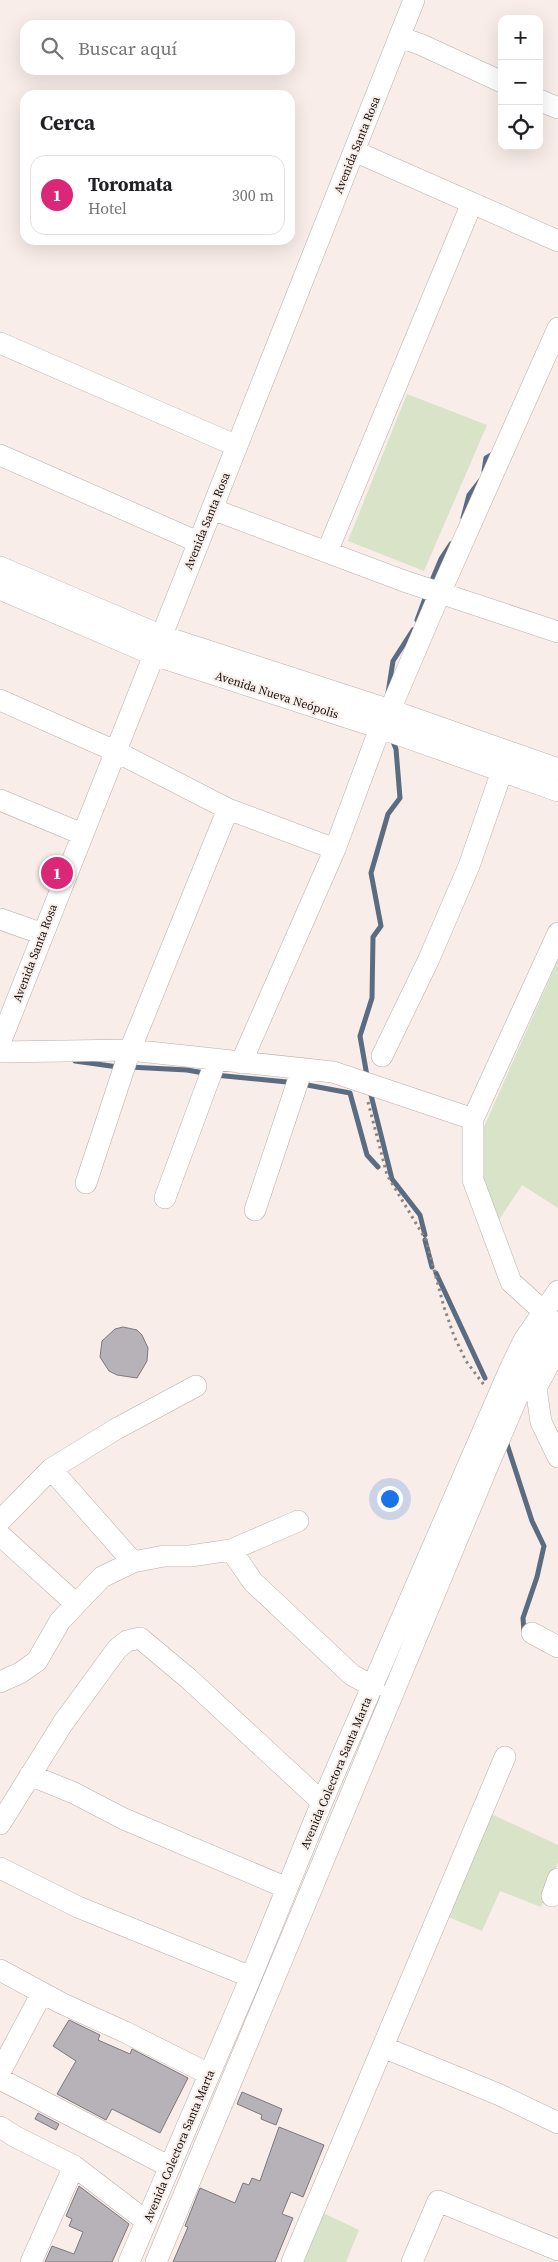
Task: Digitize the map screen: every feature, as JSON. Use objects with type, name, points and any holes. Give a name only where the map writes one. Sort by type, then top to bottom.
[{"type":"street","name":"Avenida Santa Rosa","points":[[0,1043],[414,0]]},
{"type":"street","points":[[400,37],[422,45],[498,80]]},
{"type":"street","points":[[543,102],[558,108]]},
{"type":"street","points":[[354,151],[558,241]]},
{"type":"street","points":[[327,552],[472,203]]},
{"type":"street","points":[[241,1063],[335,849],[385,719],[440,593],[552,364],[558,328]]},
{"type":"street","points":[[0,343],[237,446]]},
{"type":"street","points":[[0,455],[198,542]]},
{"type":"street","points":[[212,508],[440,593],[558,632]]},
{"type":"street","name":"Avenida Nueva Neópolis","points":[[0,568],[158,646]]},
{"type":"street","name":"Avenida Nueva Neópolis","points":[[0,589],[158,646],[385,719],[558,769]]},
{"type":"street","points":[[0,700],[115,751],[228,809],[335,849]]},
{"type":"street","name":"Avenida Nueva Neópolis","points":[[385,719],[502,771],[558,791]]},
{"type":"street","points":[[382,1056],[428,961],[469,866],[502,771]]},
{"type":"street","points":[[0,800],[82,834]]},
{"type":"street","points":[[86,1183],[130,1050],[228,809]]},
{"type":"street","points":[[0,918],[43,934]]},
{"type":"street","points":[[551,1316],[511,1282],[473,1180],[473,1119],[558,933]]},
{"type":"street","points":[[0,1052],[130,1050],[333,1072],[473,1119]]},
{"type":"street","points":[[165,1198],[216,1060]]},
{"type":"street","points":[[255,1210],[302,1069]]},
{"type":"street","name":"Avenida Colectora Santa Marta","points":[[156,2262],[532,1363],[551,1316],[558,1291]]},
{"type":"street","name":"Avenida Colectora Santa Marta","points":[[129,2262],[251,1977],[322,1802],[374,1686],[496,1401],[524,1340],[551,1316]]},
{"type":"street","points":[[558,1348],[536,1388],[541,1422],[558,1457]]},
{"type":"street","points":[[0,1521],[51,1469],[116,1429],[196,1386]]},
{"type":"street","points":[[51,1469],[133,1562]]},
{"type":"street","points":[[0,1682],[20,1673],[37,1661],[60,1621],[102,1577],[133,1562],[164,1556],[190,1556],[230,1550],[298,1521]]},
{"type":"street","points":[[0,1534],[76,1604]]},
{"type":"street","points":[[230,1550],[253,1582],[352,1675],[374,1686]]},
{"type":"street","points":[[532,1633],[558,1647]]},
{"type":"street","points":[[0,1824],[63,1723],[117,1648],[127,1641],[140,1638],[189,1679],[322,1802]]},
{"type":"street","points":[[292,2262],[505,1757]]},
{"type":"street","points":[[30,1775],[74,1793],[124,1819],[287,1888]]},
{"type":"street","points":[[0,1868],[78,1908],[251,1977]]},
{"type":"street","points":[[0,1970],[42,1993],[209,2074]]},
{"type":"street","points":[[0,2072],[42,1993]]},
{"type":"street","points":[[383,2047],[500,2095],[558,2123]]},
{"type":"street","points":[[0,2079],[170,2167]]},
{"type":"street","points":[[0,2127],[74,2166],[146,2221]]},
{"type":"street","points":[[31,2262],[74,2166]]},
{"type":"street","points":[[412,2262],[438,2201],[558,2250]]},
{"type":"path","points":[[363,1082],[387,1175],[426,1240],[444,1307],[466,1362],[496,1401]]},
{"type":"green space","points":[[407,394],[487,425],[424,571],[348,541]]},
{"type":"green space","points":[[558,960],[558,1208],[522,1185],[499,1220],[475,1170],[484,1127]]},
{"type":"green space","points":[[489,1813],[558,1845],[558,1862],[541,1907],[500,1891],[482,1931],[446,1916]]},
{"type":"green space","points":[[321,2212],[359,2230],[346,2262],[300,2262]]},
{"type":"building","points":[[123,1327],[137,1330],[142,1335],[148,1348],[147,1361],[137,1378],[117,1375],[109,1371],[100,1357],[102,1341],[115,1329]]},
{"type":"building","points":[[69,2020],[100,2035],[98,2040],[130,2054],[132,2049],[188,2078],[160,2133],[112,2109],[106,2120],[57,2094],[76,2061],[53,2046]]},
{"type":"building","points":[[242,2092],[282,2109],[276,2125],[261,2119],[262,2115],[237,2104]]},
{"type":"building","points":[[38,2113],[59,2124],[56,2130],[35,2119]]},
{"type":"building","points":[[279,2127],[324,2145],[303,2197],[291,2192],[282,2214],[293,2218],[275,2262],[173,2262],[188,2227],[185,2226],[200,2188],[235,2203],[243,2183],[249,2185],[252,2178],[260,2181]]},
{"type":"building","points":[[79,2186],[129,2224],[112,2262],[45,2262],[52,2246],[74,2254],[83,2232],[69,2226],[72,2219],[66,2216]]},
{"type":"waterway","points":[[484,471],[486,458],[495,453]]},
{"type":"waterway","points":[[463,518],[469,495],[480,481]]},
{"type":"waterway","points":[[430,585],[441,559],[451,544]]},
{"type":"waterway","points":[[417,620],[427,593]]},
{"type":"waterway","points":[[388,693],[393,661],[413,630]]},
{"type":"waterway","points":[[367,1076],[360,1036],[372,998],[373,937],[381,926],[371,873],[388,814],[400,798],[396,749],[392,739]]},
{"type":"waterway","points":[[75,1061],[118,1067]]},
{"type":"waterway","points":[[129,1067],[187,1070],[204,1073]]},
{"type":"waterway","points":[[215,1075],[287,1082]]},
{"type":"waterway","points":[[302,1084],[350,1093],[367,1155],[378,1167]]},
{"type":"waterway","points":[[370,1091],[392,1179],[420,1215],[425,1235]]},
{"type":"waterway","points":[[425,1240],[432,1267]]},
{"type":"waterway","points":[[436,1273],[485,1378]]},
{"type":"waterway","points":[[506,1441],[532,1521],[544,1546],[537,1577],[523,1618],[524,1632]]},
{"type":"place","name":"Toromata","points":[[57,873]]}]
